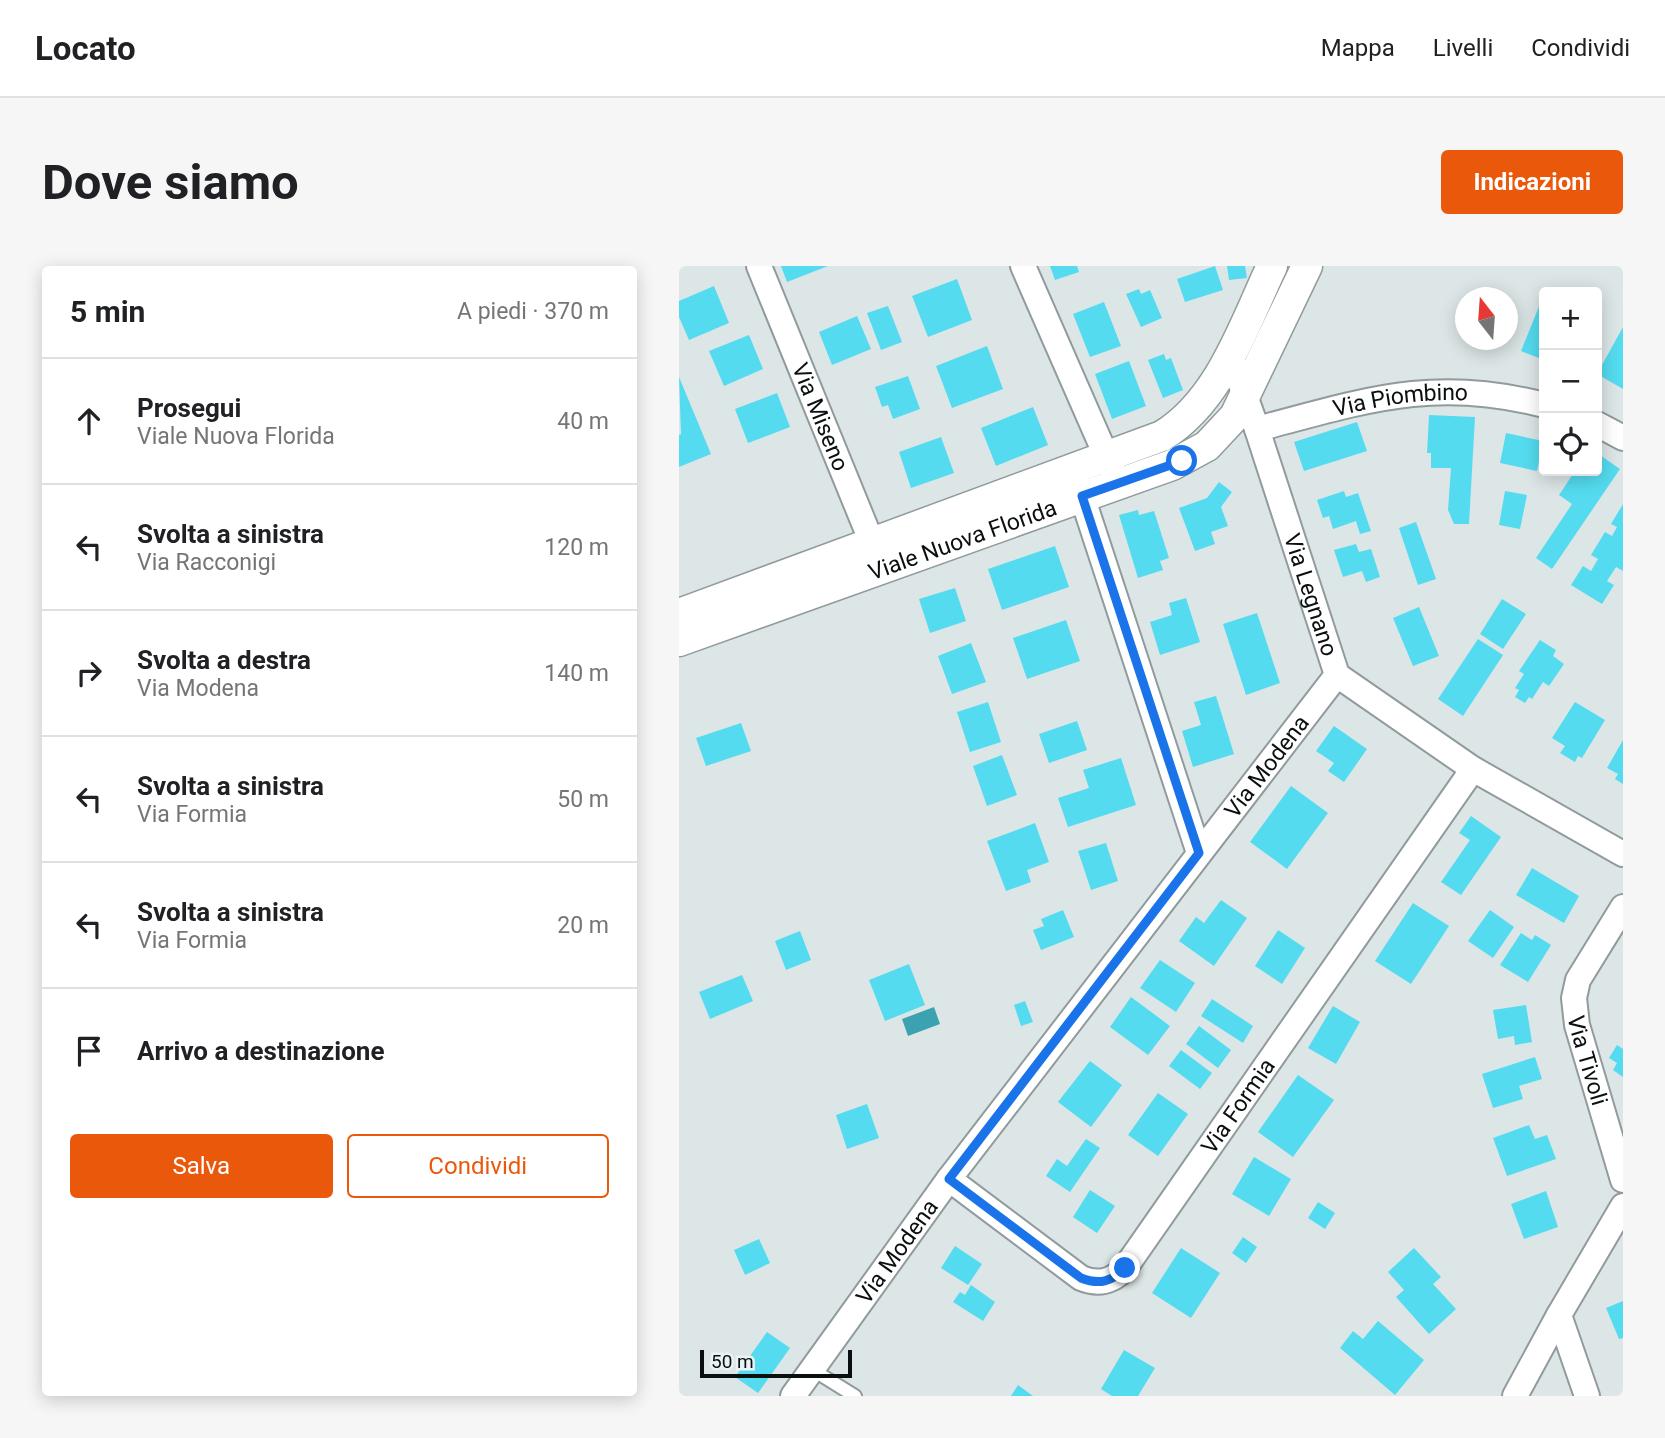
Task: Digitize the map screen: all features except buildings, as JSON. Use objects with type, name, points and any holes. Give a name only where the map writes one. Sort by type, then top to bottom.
[{"type":"street","name":"Via Miseno","points":[[759,266],[878,556]]},
{"type":"street","points":[[1023,266],[1112,470]]},
{"type":"street","name":"Viale Nuova Florida","points":[[1112,470],[1149,442],[1180,424],[1202,401],[1230,354],[1272,266]]},
{"type":"street","name":"Viale Nuova Florida","points":[[679,641],[878,556],[1112,470],[1173,465],[1200,452],[1219,435],[1246,396],[1307,266]]},
{"type":"street","name":"Via Legnano","points":[[1230,354],[1258,429],[1337,675],[1473,769],[1623,854]]},
{"type":"street","name":"Via Piombino","points":[[1258,429],[1371,399],[1407,393],[1476,391],[1539,404]]},
{"type":"street","points":[[1602,427],[1623,438]]},
{"type":"street","points":[[1077,483],[1199,853]]},
{"type":"street","name":"Viale Nuova Florida","points":[[679,614],[878,556]]},
{"type":"street","name":"Via Modena","points":[[793,1396],[949,1179],[1337,675]]},
{"type":"street","name":"Via Formia","points":[[949,1179],[1081,1278],[1094,1282],[1114,1278],[1133,1257],[1473,769]]},
{"type":"street","name":"Via Tivoli","points":[[1623,907],[1578,980],[1574,998],[1577,1025],[1623,1180]]},
{"type":"street","points":[[1515,1396],[1623,1206]]},
{"type":"street","points":[[1559,1315],[1587,1396]]},
{"type":"lane","points":[[813,1370],[855,1396]]},
{"type":"water","points":[[934,1007],[940,1024],[908,1036],[902,1019]]},
{"type":"route","points":[[1125,1268],[1108,1281],[1094,1282],[1081,1278],[949,1179],[1199,853],[1082,496],[1182,461]]}]
